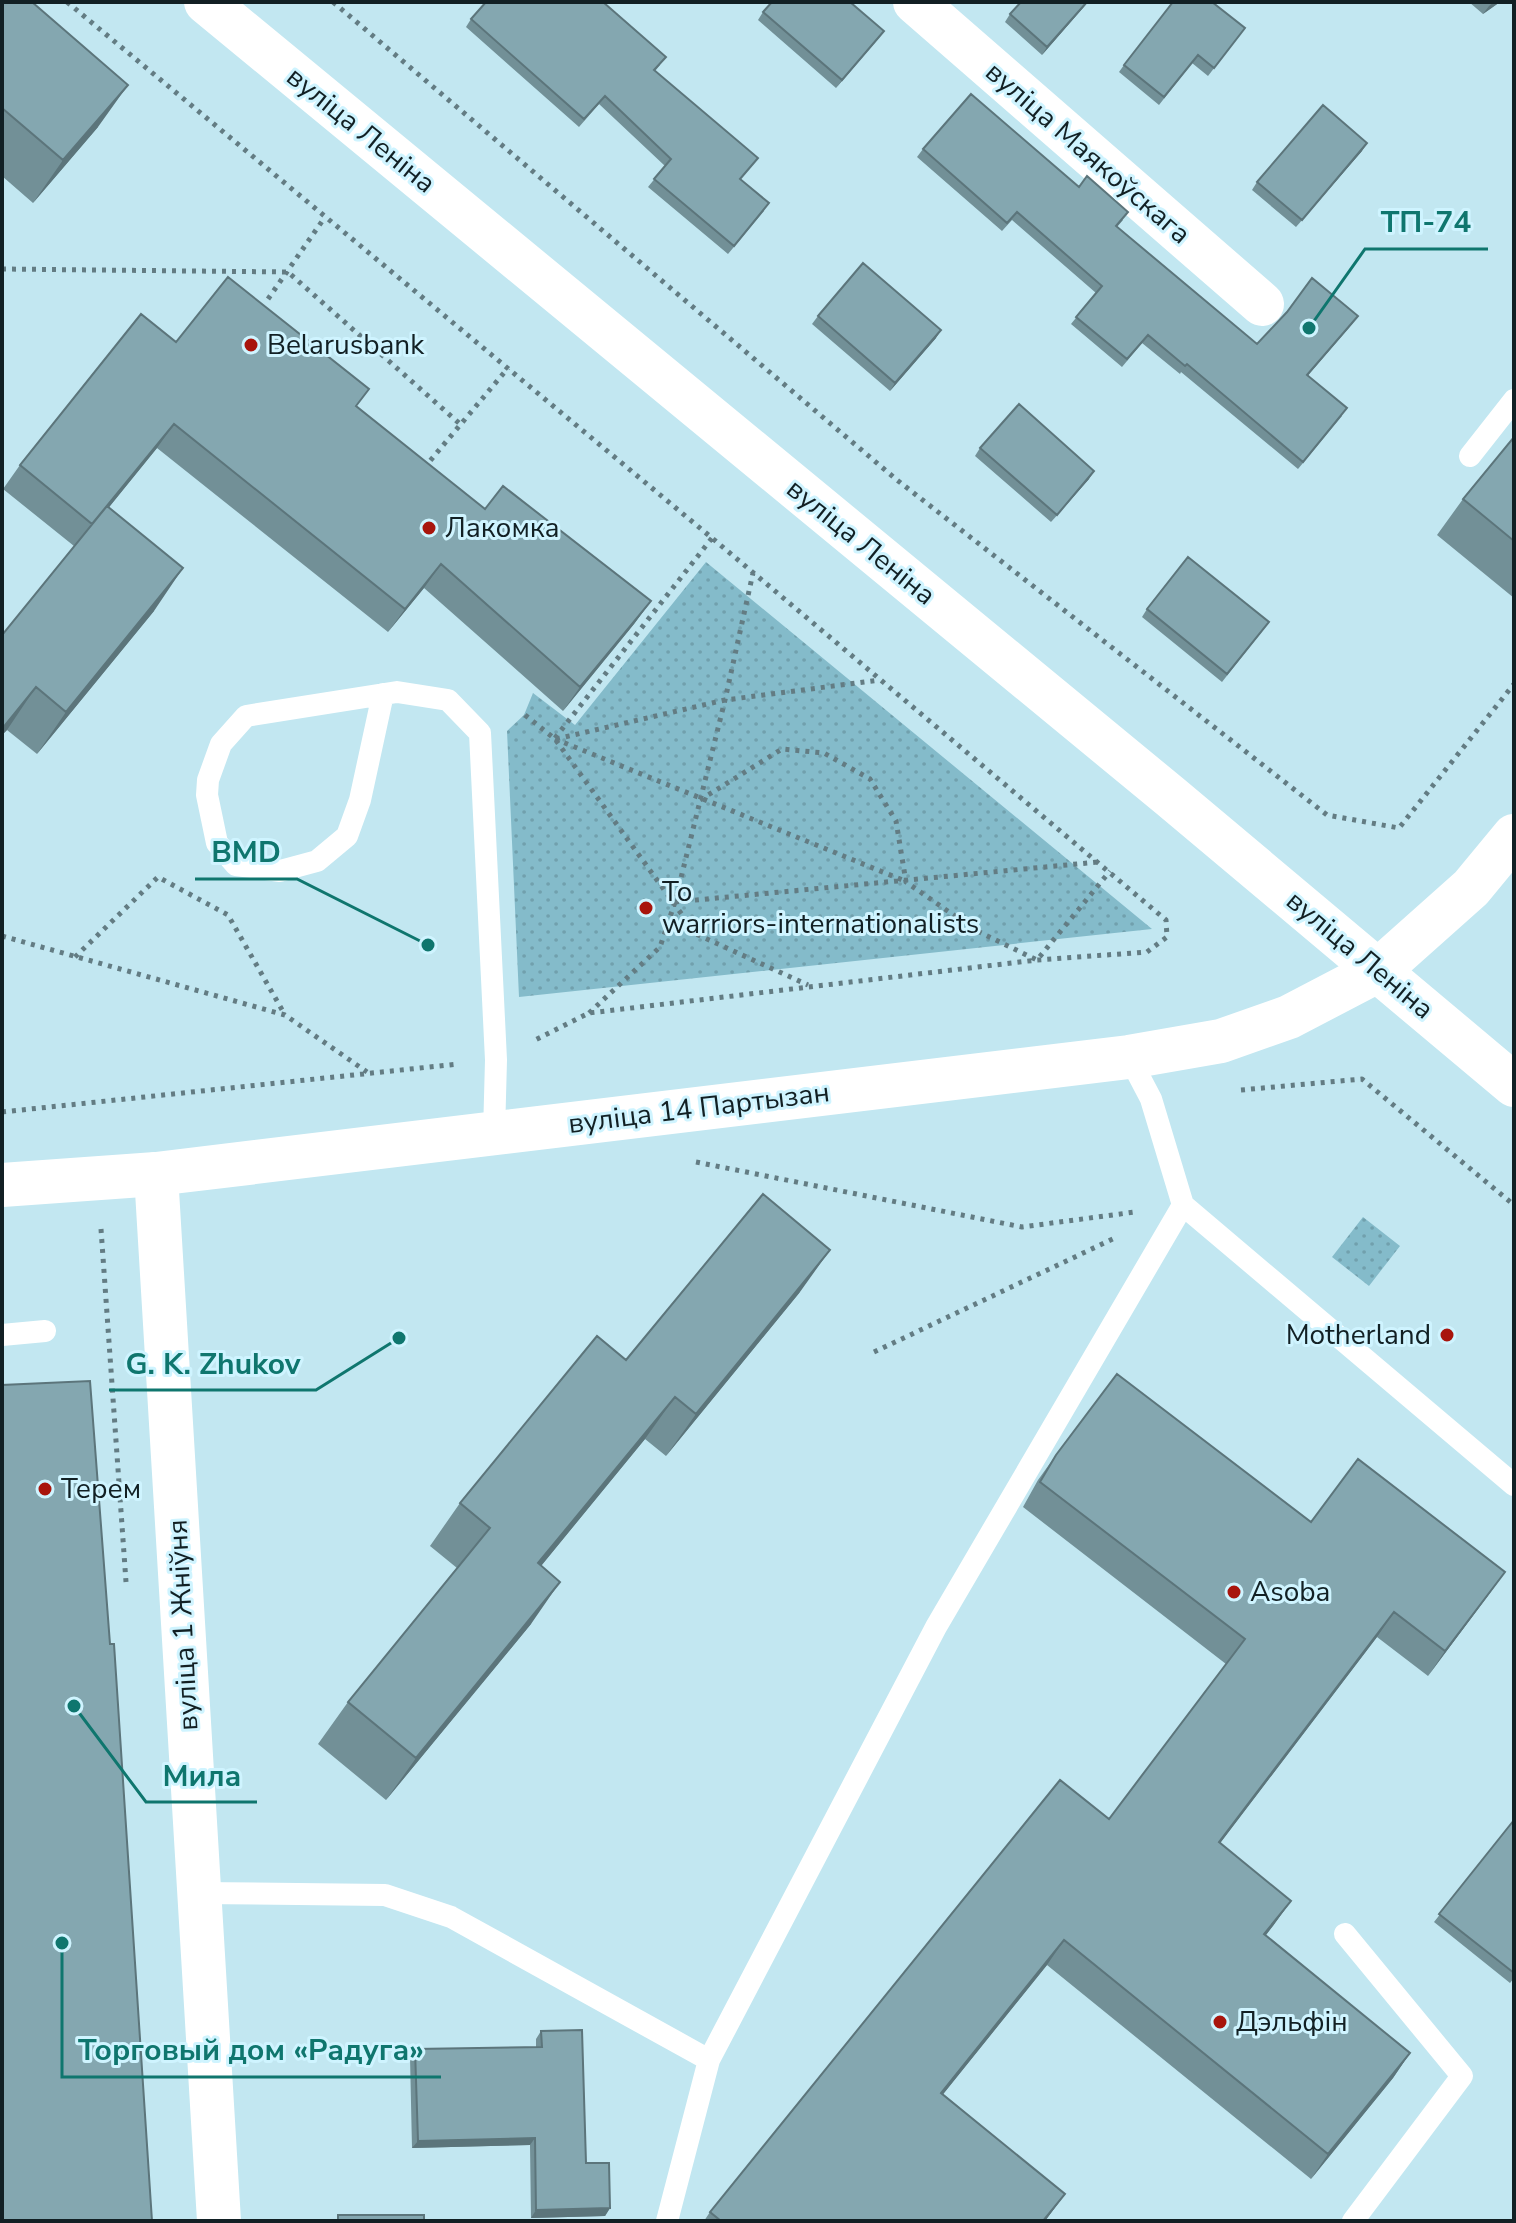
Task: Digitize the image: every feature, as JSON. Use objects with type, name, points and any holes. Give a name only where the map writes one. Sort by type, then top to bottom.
[{"type":"main road","name":"вуліца Леніна","points":[[206,2],[1379,970],[1514,1085]]},
{"type":"main road","name":"вуліца Маякоўскага","points":[[915,2],[1262,304]]},
{"type":"main road","name":"вуліца 14 Партызан","points":[[2,1185],[156,1174],[1129,1057],[1221,1041],[1289,1017],[1379,970],[1471,888],[1514,836]]},
{"type":"main road","name":"вуліца 1 Жніўня","points":[[156,1174],[219,2221]]},
{"type":"lane","points":[[1470,456],[1514,400]]},
{"type":"lane","points":[[383,694],[360,800],[347,836],[317,861],[280,871],[236,865],[217,843],[207,795],[208,780],[221,744],[246,716],[383,694],[397,692],[448,700],[480,733],[496,1060],[494,1134]]},
{"type":"lane","points":[[1129,1057],[1151,1099],[1183,1205],[1514,1485]]},
{"type":"lane","points":[[667,2221],[709,2060],[936,1627],[1183,1205]]},
{"type":"lane","points":[[2,1335],[45,1331]]},
{"type":"lane","points":[[198,1893],[385,1895],[451,1917],[709,2060]]},
{"type":"lane","points":[[1345,1934],[1462,2076],[1353,2221]]},
{"type":"path","points":[[67,2],[1166,920],[1167,937],[1147,952],[1037,960],[589,1013]]},
{"type":"path","points":[[333,2],[897,480],[1327,815],[1399,828],[1514,684]]},
{"type":"path","points":[[268,299],[325,217]]},
{"type":"path","points":[[2,269],[288,272],[460,424]]},
{"type":"path","points":[[421,472],[508,368]]},
{"type":"path","points":[[555,739],[712,538]]},
{"type":"path","points":[[2,1112],[496,1060],[589,1013],[660,947],[675,902],[753,573]]},
{"type":"path","points":[[555,739],[725,700],[881,680]]},
{"type":"path","points":[[525,715],[555,739],[696,934],[810,986]]},
{"type":"path","points":[[555,739],[906,882],[975,930],[1037,960]]},
{"type":"path","points":[[700,800],[782,749],[824,753],[870,779],[896,821],[906,882]]},
{"type":"path","points":[[675,902],[1098,862]]},
{"type":"path","points":[[1037,960],[1110,871]]},
{"type":"path","points":[[75,957],[158,877],[228,915],[285,1015]]},
{"type":"path","points":[[2,936],[285,1015],[367,1073]]},
{"type":"path","points":[[1362,1079],[1514,1205]]},
{"type":"path","points":[[689,1161],[1022,1227],[1183,1205]]},
{"type":"path","points":[[874,1352],[1183,1205]]},
{"type":"shaded area","points":[[706,562],[1152,929],[519,997],[507,731],[524,715],[533,693],[575,725]]},
{"type":"shaded area","points":[[1363,1217],[1400,1246],[1369,1286],[1332,1257]]},
{"type":"building","points":[[2,2],[32,2],[128,85],[63,160],[2,108]]},
{"type":"building","points":[[486,2],[603,2],[666,57],[654,70],[758,158],[740,179],[769,203],[734,246],[654,179],[671,159],[605,96],[584,119],[471,19]]},
{"type":"building","points":[[772,2],[850,2],[884,31],[842,80],[763,12]]},
{"type":"building","points":[[1021,2],[1087,2],[1047,47],[1010,14]]},
{"type":"building","points":[[1173,2],[1212,2],[1245,28],[1214,68],[1198,55],[1164,97],[1124,65]]},
{"type":"building","points":[[971,94],[1079,187],[1087,176],[1128,212],[1116,226],[1257,344],[1287,312],[1312,278],[1358,316],[1307,375],[1347,408],[1303,462],[1148,335],[1127,359],[1076,317],[1102,286],[1017,212],[1007,223],[923,149]]},
{"type":"building","points":[[1323,105],[1367,143],[1302,220],[1257,182]]},
{"type":"building","points":[[863,263],[941,330],[895,383],[818,316]]},
{"type":"building","points":[[228,277],[369,389],[356,406],[485,509],[503,486],[651,601],[580,687],[441,564],[405,609],[174,424],[92,524],[20,465],[141,314],[176,342]]},
{"type":"building","points":[[1019,404],[1094,471],[1057,515],[980,448]]},
{"type":"building","points":[[1514,437],[1514,541],[1463,499]]},
{"type":"building","points":[[107,506],[183,568],[66,712],[36,687],[2,729],[2,635]]},
{"type":"building","points":[[1188,557],[1269,622],[1227,674],[1147,609]]},
{"type":"building","points":[[763,1194],[830,1250],[696,1414],[675,1397],[538,1563],[560,1582],[416,1758],[348,1702],[490,1528],[460,1503],[597,1336],[626,1360]]},
{"type":"building","points":[[1117,1374],[1311,1522],[1358,1459],[1505,1572],[1445,1651],[1394,1612],[1219,1842],[1291,1901],[1264,1934],[1410,2053],[1328,2154],[1064,1940],[941,2093],[1065,2194],[1043,2221],[721,2221],[710,2212],[1060,1780],[1109,1819],[1245,1639],[1040,1482],[1056,1455]]},
{"type":"building","points":[[90,1381],[110,1644],[114,1644],[152,2221],[2,2221],[2,1385]]},
{"type":"building","points":[[1514,1820],[1514,1973],[1439,1914]]},
{"type":"building","points":[[582,2030],[586,2163],[609,2163],[610,2208],[536,2210],[535,2138],[418,2141],[415,2049],[542,2047],[541,2031]]},
{"type":"building","points":[[338,2215],[424,2215],[424,2221],[338,2221]]},
{"type":"place","name":"ТП-74","points":[[1309,328]]},
{"type":"place","name":"Belarusbank","points":[[251,345]]},
{"type":"place","name":"Лакомка","points":[[429,528]]},
{"type":"place","name":"To warriors-internationalists","points":[[646,908]]},
{"type":"place","name":"BMD","points":[[428,945]]},
{"type":"place","name":"Motherland","points":[[1447,1335]]},
{"type":"place","name":"G. K. Zhukov","points":[[399,1338]]},
{"type":"place","name":"Терем","points":[[45,1489]]},
{"type":"place","name":"Asoba","points":[[1234,1592]]},
{"type":"place","name":"Мила","points":[[74,1706]]},
{"type":"place","name":"Торговый дом «Радуга»","points":[[62,1943]]},
{"type":"place","name":"Дэльфін","points":[[1220,2022]]}]
